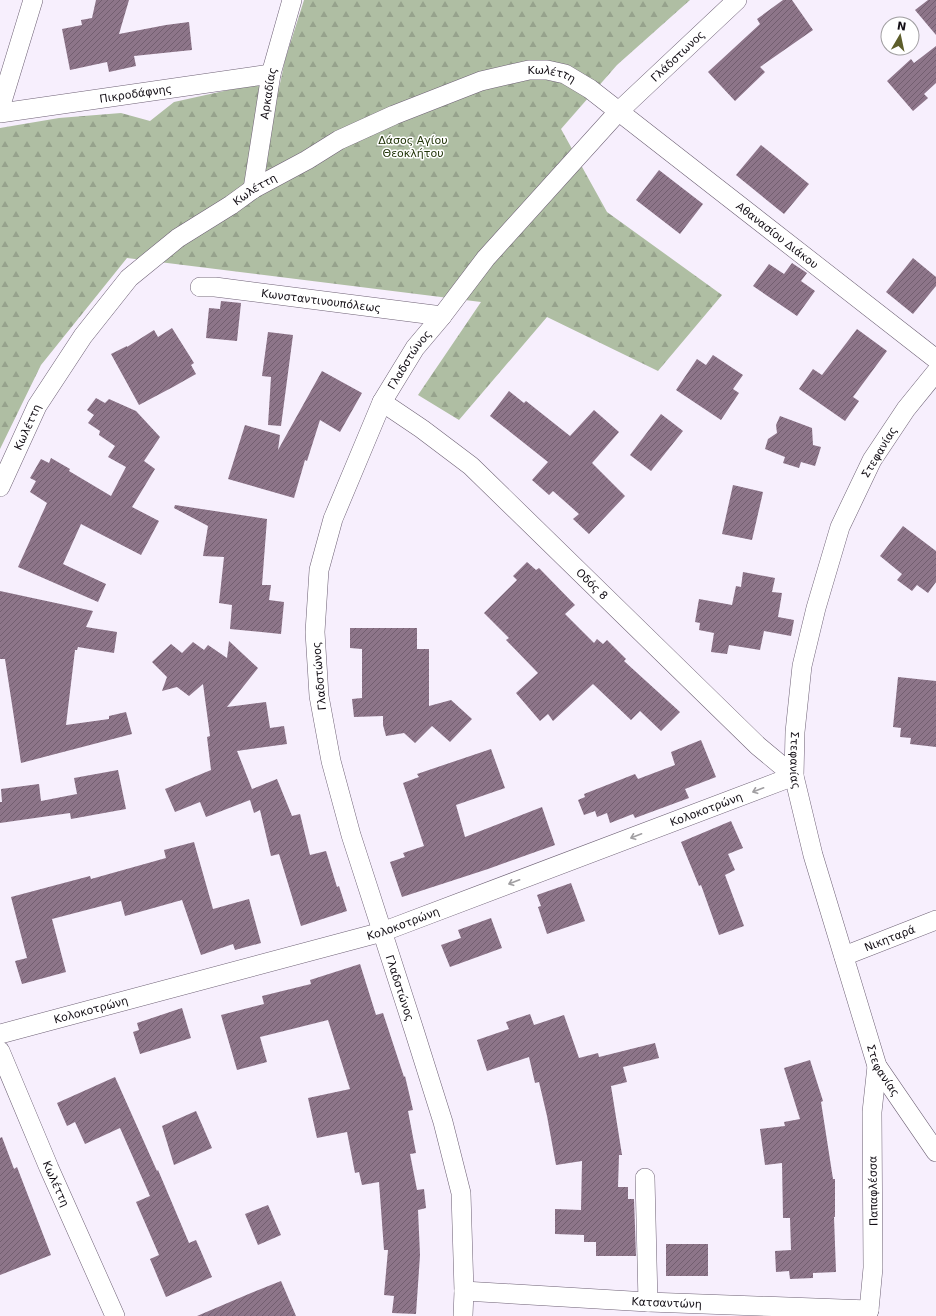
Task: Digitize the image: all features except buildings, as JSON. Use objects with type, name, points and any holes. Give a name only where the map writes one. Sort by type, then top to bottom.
[{"type":"street","points":[[0,108],[33,0]]},
{"type":"street","name":"Αρκαδίας","points":[[253,188],[271,74],[292,0]]},
{"type":"street","name":"Γλάδστωνος","points":[[618,112],[737,0]]},
{"type":"street","name":"Κωλέττη","points":[[0,487],[38,406],[83,336],[129,278],[178,238],[253,188],[307,160],[339,140],[394,115],[481,81],[528,70],[547,70],[565,74],[590,89],[618,112]]},
{"type":"street","name":"Πικροδάφνης","points":[[0,113],[271,74]]},
{"type":"street","name":"Γλαδστώνος","points":[[463,1316],[464,1291],[461,1193],[443,1122],[351,835],[331,761],[319,696],[316,632],[319,570],[333,519],[382,402],[415,348],[442,316],[486,258],[618,112]]},
{"type":"street","name":"Αθανασίου Διάκου","points":[[618,112],[936,359]]},
{"type":"street","name":"Κωνσταντινουπόλεως","points":[[200,287],[215,287],[442,316]]},
{"type":"street","name":"Στεφανίας","points":[[936,372],[906,409],[872,460],[840,526],[816,608],[802,666],[795,732],[794,776],[813,855],[877,1066],[936,1152]]},
{"type":"street","name":"Οδός 8","points":[[382,402],[422,429],[471,466],[758,746],[794,776]]},
{"type":"street","name":"Κολοκοτρώνη","points":[[0,1034],[382,932],[794,776]]},
{"type":"street","name":"Νικηταρά","points":[[844,956],[936,920]]},
{"type":"street","name":"Κωλέττη","points":[[0,1050],[49,1168],[115,1316]]},
{"type":"street","name":"Παπαφλέσσα","points":[[868,1313],[873,1268],[872,1112],[877,1066]]},
{"type":"street","points":[[645,1178],[648,1302]]},
{"type":"street","name":"Κατσαντώνη","points":[[464,1291],[868,1313]]},
{"type":"green space","name":"Δάσος Αγίου Θεοκλήτου","points":[[304,0],[690,0],[617,65],[561,129],[607,212],[722,295],[658,371],[547,317],[459,420],[418,395],[481,302],[127,258],[41,365],[0,449],[0,128],[59,118],[121,113],[150,121],[174,102],[251,85],[279,88],[285,60]]}]
